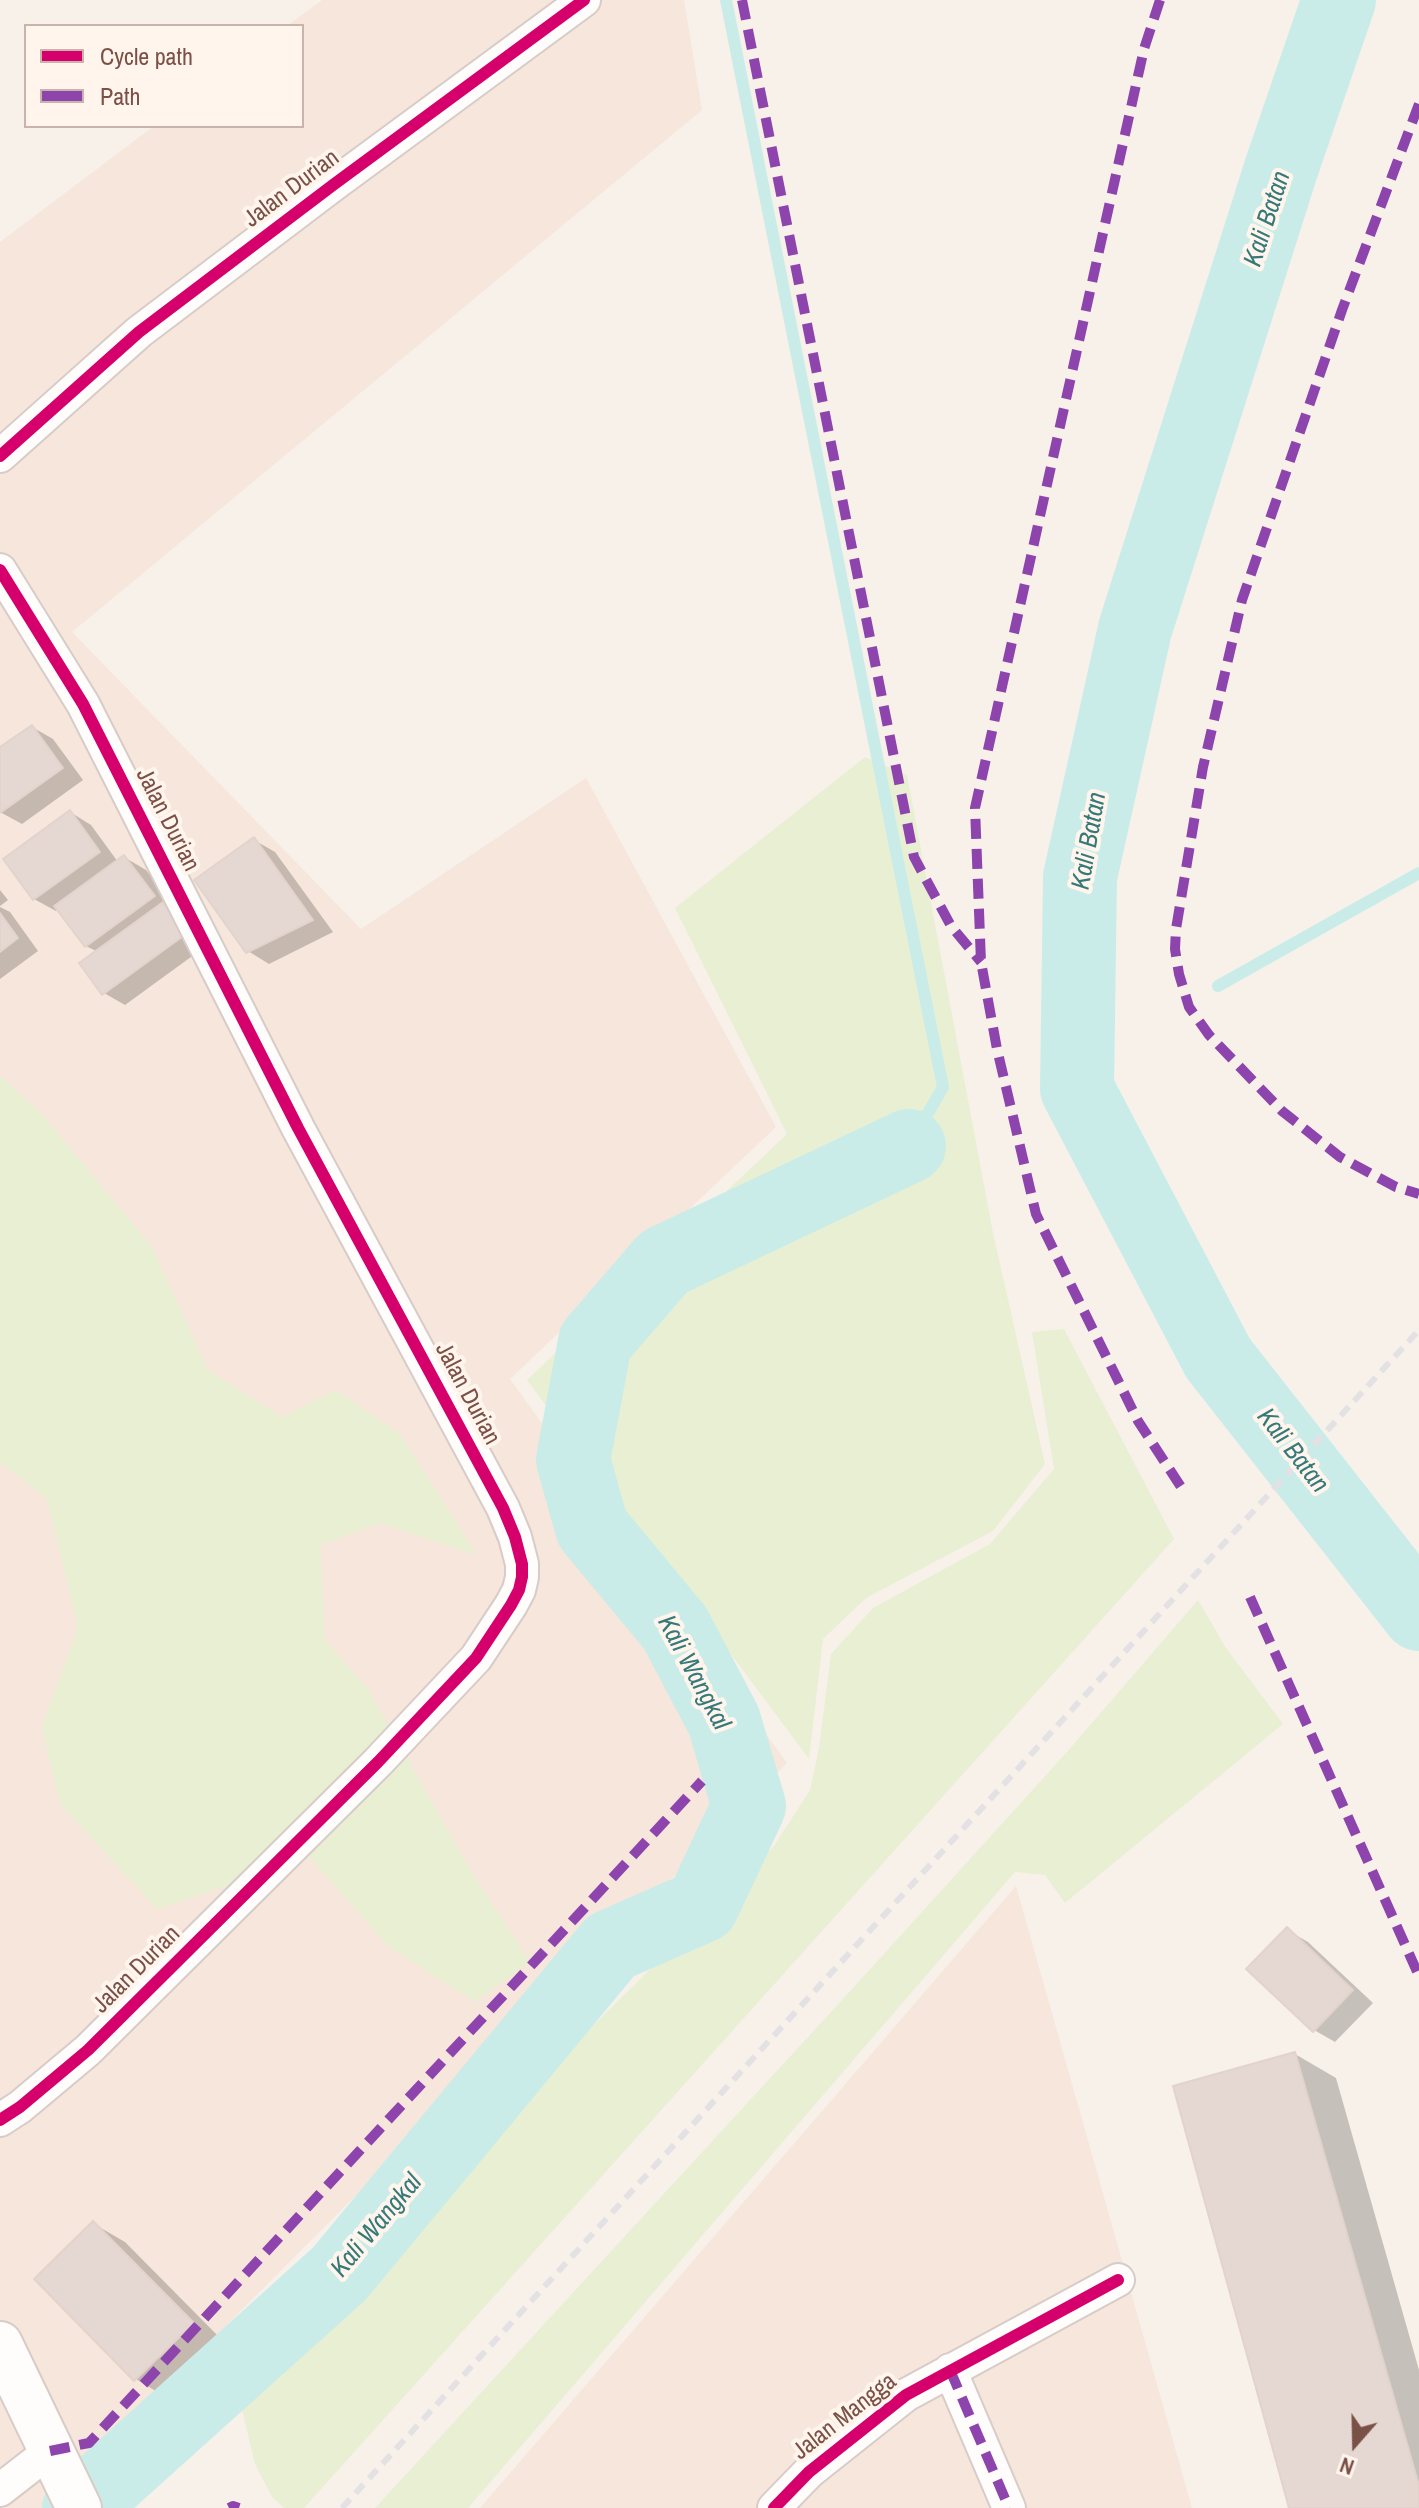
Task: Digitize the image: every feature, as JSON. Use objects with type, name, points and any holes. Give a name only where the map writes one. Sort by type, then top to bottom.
[{"type":"main road","points":[[0,2344],[64,2479]]},
{"type":"street","name":"Jalan Durian","points":[[0,456],[139,332],[584,0]]},
{"type":"street","name":"Jalan Durian","points":[[0,570],[83,704],[298,1128],[503,1508],[515,1537],[522,1577],[511,1605],[476,1658],[378,1762],[88,2050],[0,2120]]},
{"type":"street","name":"Jalan Mangga","points":[[774,2508],[809,2472],[906,2395],[1118,2280]]},
{"type":"street","points":[[950,2370],[1009,2508]]},
{"type":"street","points":[[0,2490],[64,2479]]},
{"type":"shaded area","points":[[322,0],[684,0],[702,110],[72,632],[361,929],[586,778],[776,1127],[510,1379],[787,1763],[155,2397],[56,2508],[0,2508],[0,242],[151,128],[304,128],[304,24],[290,24]]},
{"type":"shaded area","points":[[1016,1886],[1192,2508],[480,2508]]},
{"type":"green space","points":[[865,757],[907,775],[993,1233],[1045,1464],[993,1531],[866,1598],[823,1639],[809,1759],[527,1380],[787,1134],[675,908]]},
{"type":"green space","points":[[0,1076],[40,1112],[152,1247],[208,1370],[282,1417],[336,1390],[400,1434],[477,1555],[381,1523],[320,1545],[325,1640],[368,1689],[472,1873],[530,1962],[475,2002],[388,1946],[310,1858],[157,1909],[60,1804],[42,1727],[78,1627],[47,1499],[0,1462]]},
{"type":"green space","points":[[1064,1329],[1174,1539],[304,2508],[284,2508],[272,2497],[255,2464],[238,2393],[479,2139],[774,1846],[810,1790],[819,1748],[831,1654],[873,1608],[990,1544],[1054,1469],[1032,1332]]},
{"type":"green space","points":[[1198,1600],[1226,1648],[1283,1724],[1065,1903],[1045,1875],[1015,1872],[468,2508],[375,2508],[853,1988],[1066,1753]]},
{"type":"building","points":[[32,725],[63,768],[0,813],[0,747]]},
{"type":"building","points":[[70,810],[100,852],[33,900],[3,859]]},
{"type":"building","points":[[254,837],[313,920],[246,953],[194,880]]},
{"type":"building","points":[[124,855],[155,896],[85,947],[54,906]]},
{"type":"building","points":[[163,902],[186,934],[102,995],[79,963]]},
{"type":"building","points":[[0,913],[18,938],[0,952]]},
{"type":"building","points":[[1287,1927],[1353,1990],[1313,2032],[1246,1969]]},
{"type":"building","points":[[1295,2052],[1419,2486],[1419,2508],[1289,2508],[1173,2086]]},
{"type":"building","points":[[93,2221],[194,2323],[134,2381],[34,2279]]},
{"type":"waterway","points":[[726,0],[943,1087],[909,1146]]},
{"type":"waterway","name":"Kali Batan","points":[[1339,0],[1281,169],[1135,629],[1080,877],[1077,1089],[1218,1358],[1419,1614]]},
{"type":"waterway","points":[[1218,986],[1419,873]]},
{"type":"waterway","name":"Kali Wangkal","points":[[79,2508],[339,2274],[611,1946],[702,1906],[749,1806],[724,1721],[675,1628],[592,1528],[573,1460],[595,1342],[664,1262],[909,1146]]},
{"type":"railway","points":[[342,2508],[1419,1330]]},
{"type":"marked path","points":[[742,0],[914,857],[951,926],[981,962]]},
{"type":"marked path","points":[[1160,0],[1144,49],[975,808],[981,962],[997,1049],[1036,1214],[1138,1421],[1181,1487]]},
{"type":"marked path","points":[[1419,104],[1342,310],[1242,600],[1203,767],[1175,949],[1189,1007],[1209,1035],[1282,1111],[1340,1157],[1396,1187],[1419,1194]]},
{"type":"marked path","points":[[1250,1597],[1419,1976]]},
{"type":"marked path","points":[[50,2451],[89,2443],[702,1781]]},
{"type":"marked path","points":[[950,2370],[1009,2508]]},
{"type":"marked path","points":[[229,2508],[239,2508]]},
{"type":"cycle path","points":[[0,456],[139,332],[584,0]]},
{"type":"cycle path","points":[[0,570],[83,704],[298,1128],[503,1508],[522,1564],[519,1590],[476,1658],[378,1762],[88,2050],[0,2120]]},
{"type":"cycle path","points":[[774,2508],[809,2472],[906,2395],[1118,2280]]}]
